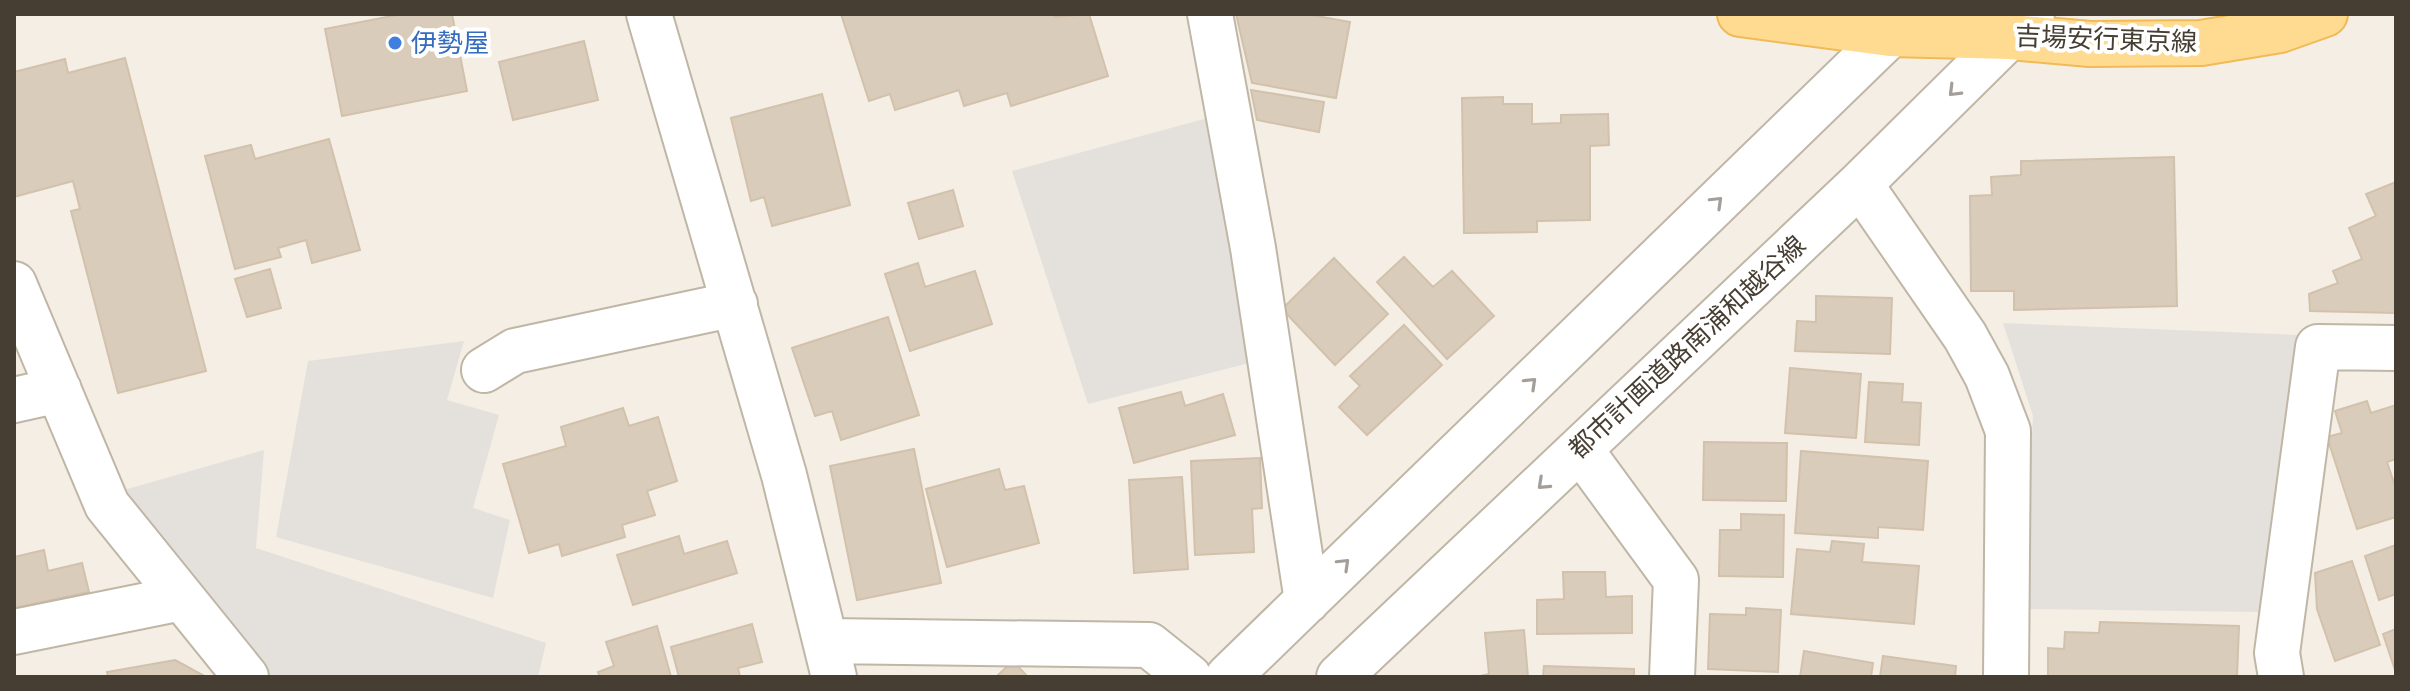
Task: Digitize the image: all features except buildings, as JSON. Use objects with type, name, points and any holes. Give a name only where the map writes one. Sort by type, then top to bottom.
[{"type":"main road","name":"吉場安行東京線","points":[[1740,14],[1900,24],[2021,25],[2090,44],[2201,43],[2280,30],[2325,14]]},
{"type":"street","points":[[649,14],[784,475],[830,659],[1149,645],[1189,677]]},
{"type":"street","points":[[1210,14],[1253,248],[1307,601]]},
{"type":"street","points":[[1228,677],[1900,24]]},
{"type":"street","name":"都市計画道路南浦和越谷線","points":[[1339,677],[1860,184],[2021,25]]},
{"type":"street","points":[[1860,184],[1965,336],[1987,376],[2008,431],[2006,677]]},
{"type":"street","points":[[14,284],[107,505],[246,677]]},
{"type":"street","points":[[484,370],[515,351],[735,304]]},
{"type":"street","points":[[2281,677],[2277,653],[2318,347],[2396,348]]},
{"type":"street","points":[[14,400],[59,390]]},
{"type":"street","points":[[1580,449],[1676,580],[1672,677]]},
{"type":"street","points":[[14,632],[182,598]]},
{"type":"shaded area","points":[[1215,116],[1257,361],[1088,404],[1012,171]]},
{"type":"shaded area","points":[[2003,323],[2301,335],[2261,612],[2024,609],[2033,416]]},
{"type":"shaded area","points":[[464,341],[447,400],[499,415],[473,508],[510,520],[493,598],[276,537],[308,361]]},
{"type":"shaded area","points":[[264,450],[256,548],[546,643],[538,677],[262,677],[117,492]]},
{"type":"place","name":"伊勢屋","points":[[395,43]]}]
